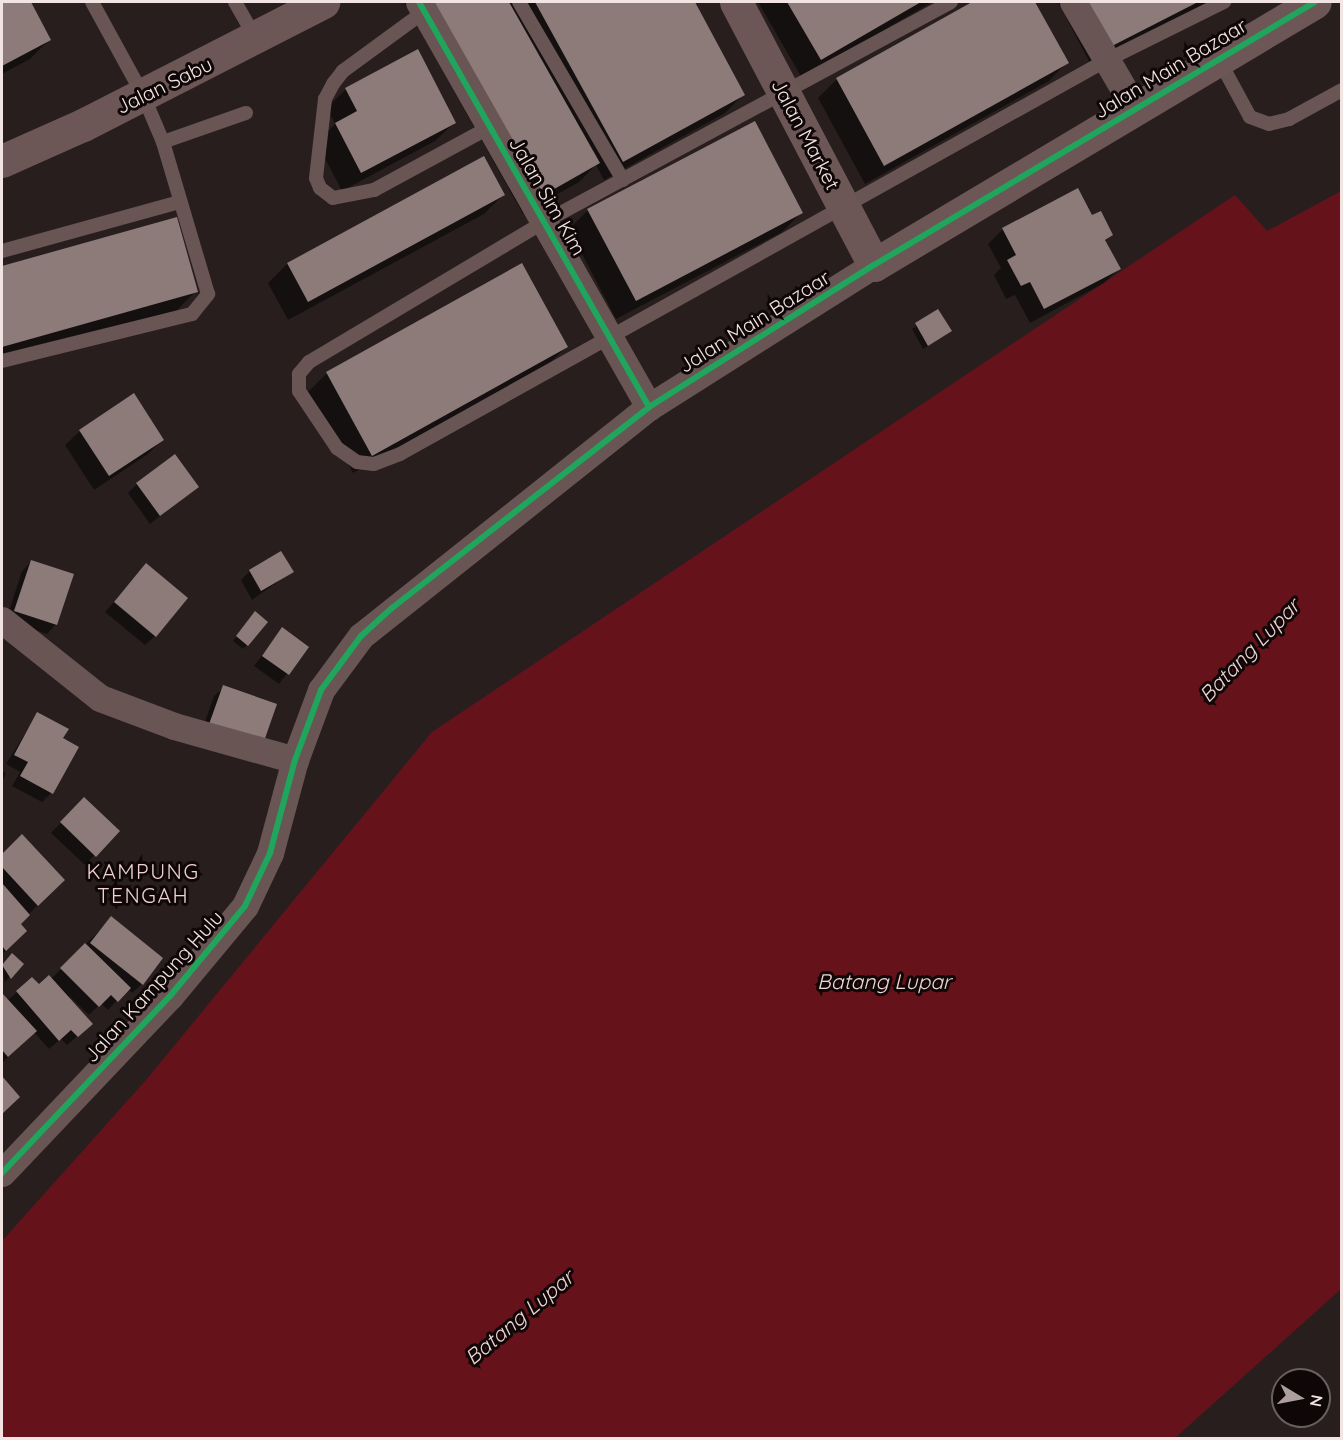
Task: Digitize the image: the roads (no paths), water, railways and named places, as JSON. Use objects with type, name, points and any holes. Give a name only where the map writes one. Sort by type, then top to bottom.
[{"type":"street","name":"Jalan Sabu","points":[[3,157],[143,95],[256,39],[323,2]]},
{"type":"street","name":"Jalan Market","points":[[736,2],[874,265]]},
{"type":"street","points":[[1073,2],[1134,107]]},
{"type":"street","name":"Jalan Main Bazaar","points":[[294,760],[321,690],[362,636],[649,407],[874,265],[1134,107],[1315,2]]},
{"type":"street","name":"Jalan Sim Kim","points":[[422,6],[649,407]]},
{"type":"street","points":[[2,620],[100,698],[174,726],[294,760]]},
{"type":"street","name":"Jalan Kampung Hulu","points":[[2,1171],[170,996],[245,906],[270,853],[294,760]]},
{"type":"lane","points":[[235,2],[256,39]]},
{"type":"lane","points":[[519,2],[623,180]]},
{"type":"lane","points":[[951,2],[785,95],[544,222],[309,362],[299,375],[299,391],[337,448],[357,462],[374,464],[400,454],[843,205],[1107,60],[1224,2]]},
{"type":"lane","points":[[2,361],[192,314],[202,306],[208,294],[163,142],[143,95],[97,3]]},
{"type":"lane","points":[[422,6],[343,71],[333,84],[325,99],[316,178],[320,188],[333,198],[374,190],[490,127]]},
{"type":"lane","points":[[1218,58],[1250,117],[1269,124],[1289,119],[1341,90]]},
{"type":"lane","points":[[163,142],[246,113]]},
{"type":"lane","points":[[2,251],[180,202]]},
{"type":"water","name":"Batang Lupar","points":[[1341,191],[1341,1289],[1175,1438],[2,1438],[2,1241],[146,1080],[432,732],[1235,195],[1267,231]]},
{"type":"district","name":"KAMPUNG TENGAH","points":[[143,883]]}]
